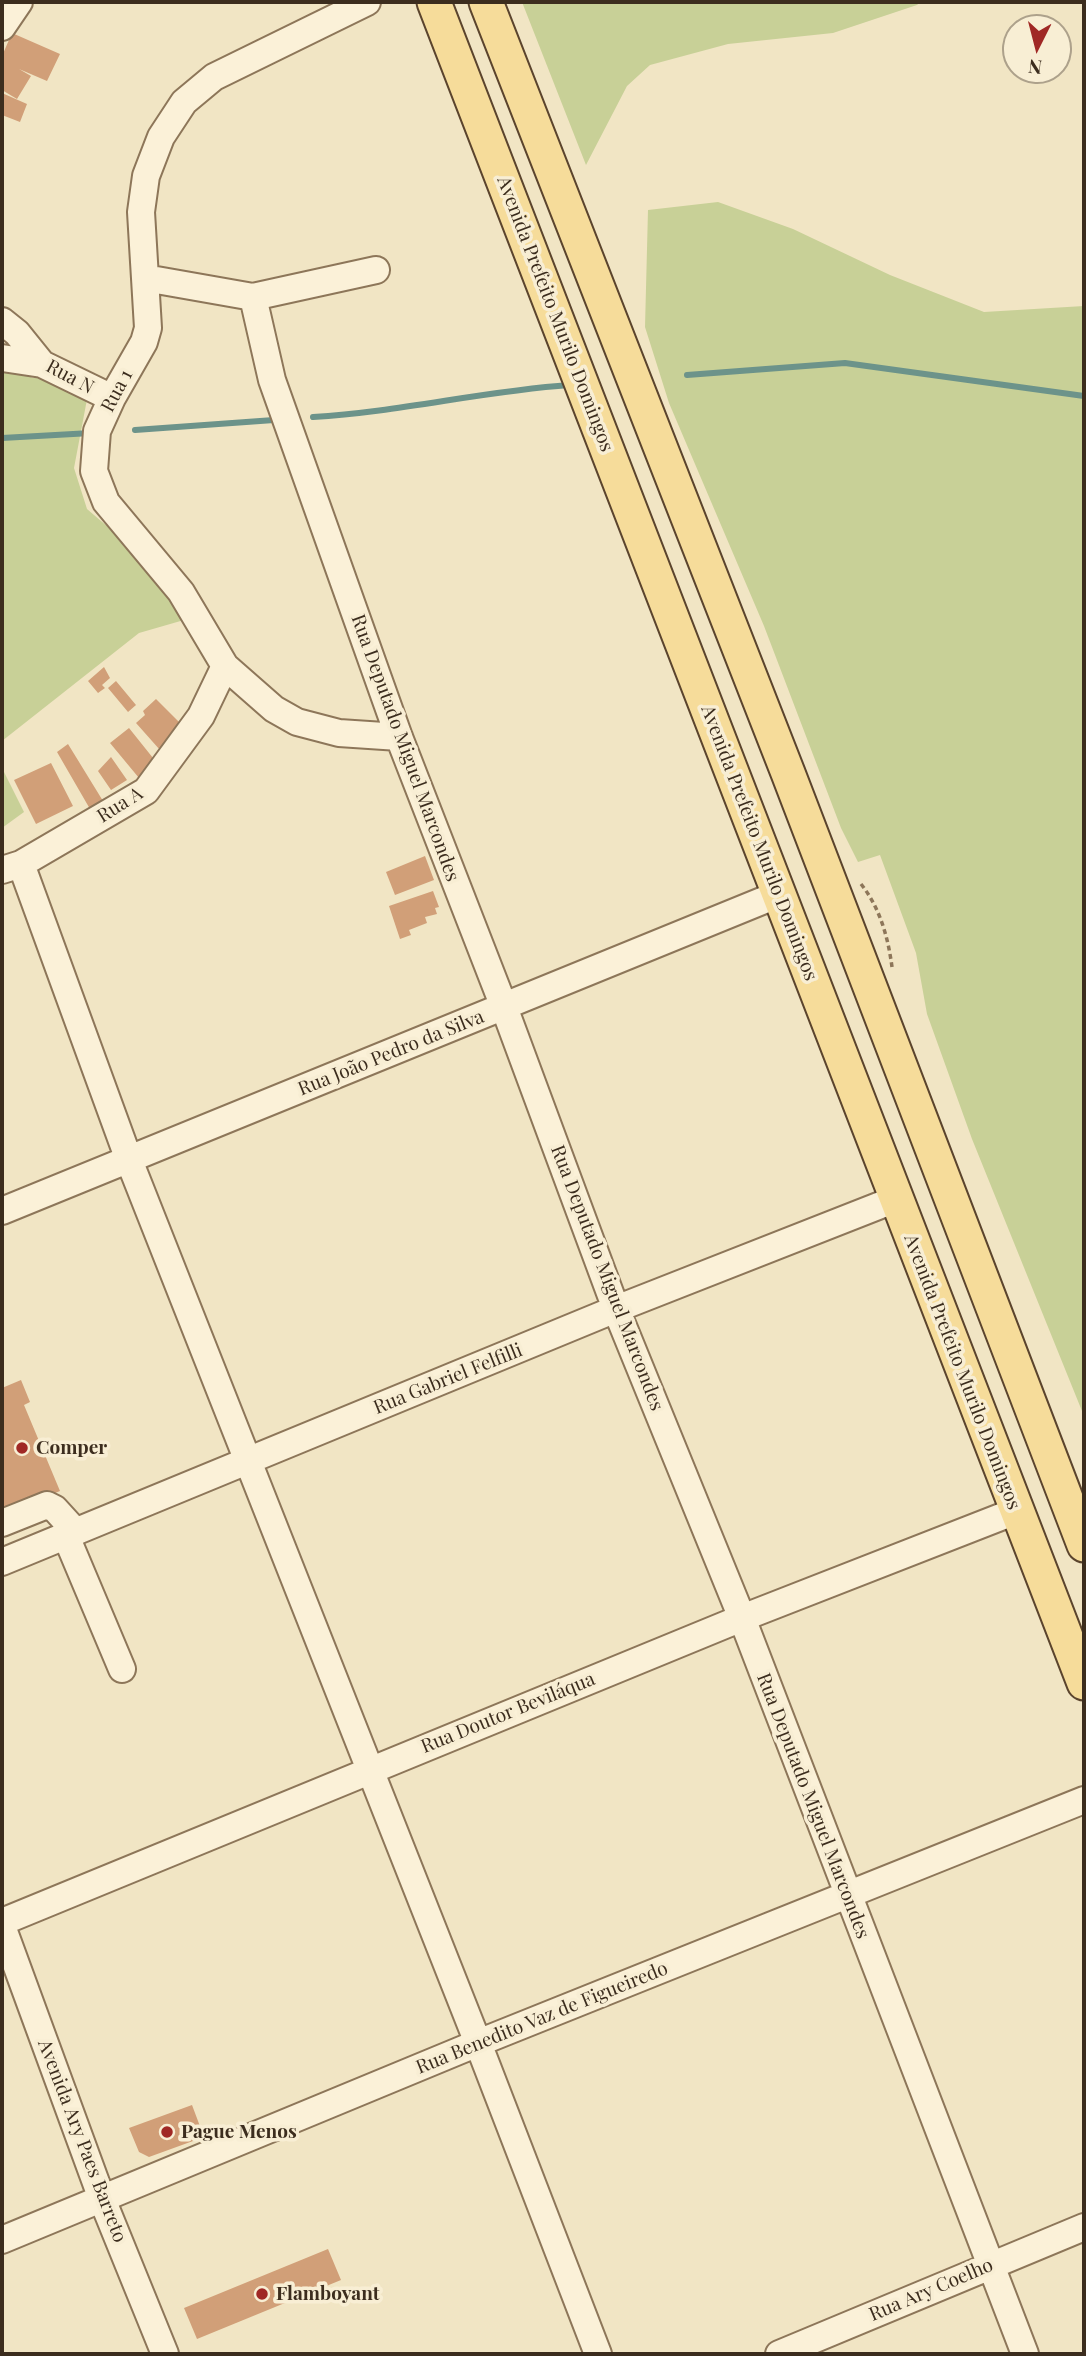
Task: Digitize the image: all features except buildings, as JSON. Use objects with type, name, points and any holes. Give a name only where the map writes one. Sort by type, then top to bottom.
[{"type":"main road","name":"Avenida Prefeito Murilo Domingos","points":[[434,2],[1084,1684]]},
{"type":"main road","points":[[486,2],[797,798],[1084,1545]]},
{"type":"street","points":[[2,27],[19,2]]},
{"type":"street","name":"Rua 1","points":[[367,2],[214,77],[184,102],[160,137],[146,176],[141,212],[148,328],[144,342],[112,398],[97,431],[94,471],[106,502],[181,592],[225,666],[274,709],[297,722],[339,733],[399,737]]},
{"type":"street","points":[[145,278],[253,297],[376,270]]},
{"type":"street","name":"Rua Deputado Miguel Marcondes","points":[[253,297],[272,380],[399,737],[504,1007],[616,1309],[741,1618],[1025,2354]]},
{"type":"street","name":"Rua N","points":[[2,321],[18,333],[42,364],[112,398]]},
{"type":"street","points":[[2,358],[42,364]]},
{"type":"street","name":"Rua A","points":[[11,867],[146,791],[201,716],[225,666]]},
{"type":"street","points":[[11,867],[370,1769],[598,2354]]},
{"type":"street","name":"Rua João Pedro da Silva","points":[[2,1211],[779,894]]},
{"type":"street","name":"Rua Gabriel Felfilli","points":[[2,1562],[616,1309],[896,1199]]},
{"type":"street","points":[[2,1523],[47,1506],[55,1508],[71,1534],[122,1669]]},
{"type":"street","name":"Rua Doutor Beviláqua","points":[[2,1924],[370,1769],[741,1618],[1016,1511]]},
{"type":"street","name":"Rua Benedito Vaz de Figueiredo","points":[[2,2240],[478,2043],[1084,1800]]},
{"type":"street","name":"Avenida Ary Paes Barreto","points":[[2,1924],[103,2199],[164,2354]]},
{"type":"street","name":"Rua Ary Coelho","points":[[779,2354],[1084,2227]]},
{"type":"green space","points":[[522,2],[920,2],[833,33],[728,44],[650,65],[627,86],[586,165]]},
{"type":"green space","points":[[718,202],[793,229],[890,275],[984,312],[1084,306],[1084,1416],[972,1139],[927,1014],[916,953],[880,855],[858,862],[841,828],[764,626],[669,403],[645,327],[648,210]]},
{"type":"green space","points":[[2,364],[33,378],[64,377],[88,394],[74,468],[87,509],[136,551],[177,600],[184,620],[139,633],[2,741]]},
{"type":"green space","points":[[2,768],[24,812],[2,828]]},
{"type":"waterway","points":[[687,375],[845,363],[1084,396]]},
{"type":"waterway","points":[[313,417],[569,385]]},
{"type":"waterway","points":[[135,430],[274,420]]},
{"type":"waterway","points":[[2,438],[91,433]]},
{"type":"place","name":"Comper","points":[[22,1448]]},
{"type":"place","name":"Pague Menos","points":[[167,2132]]},
{"type":"place","name":"Flamboyant","points":[[262,2294]]}]
